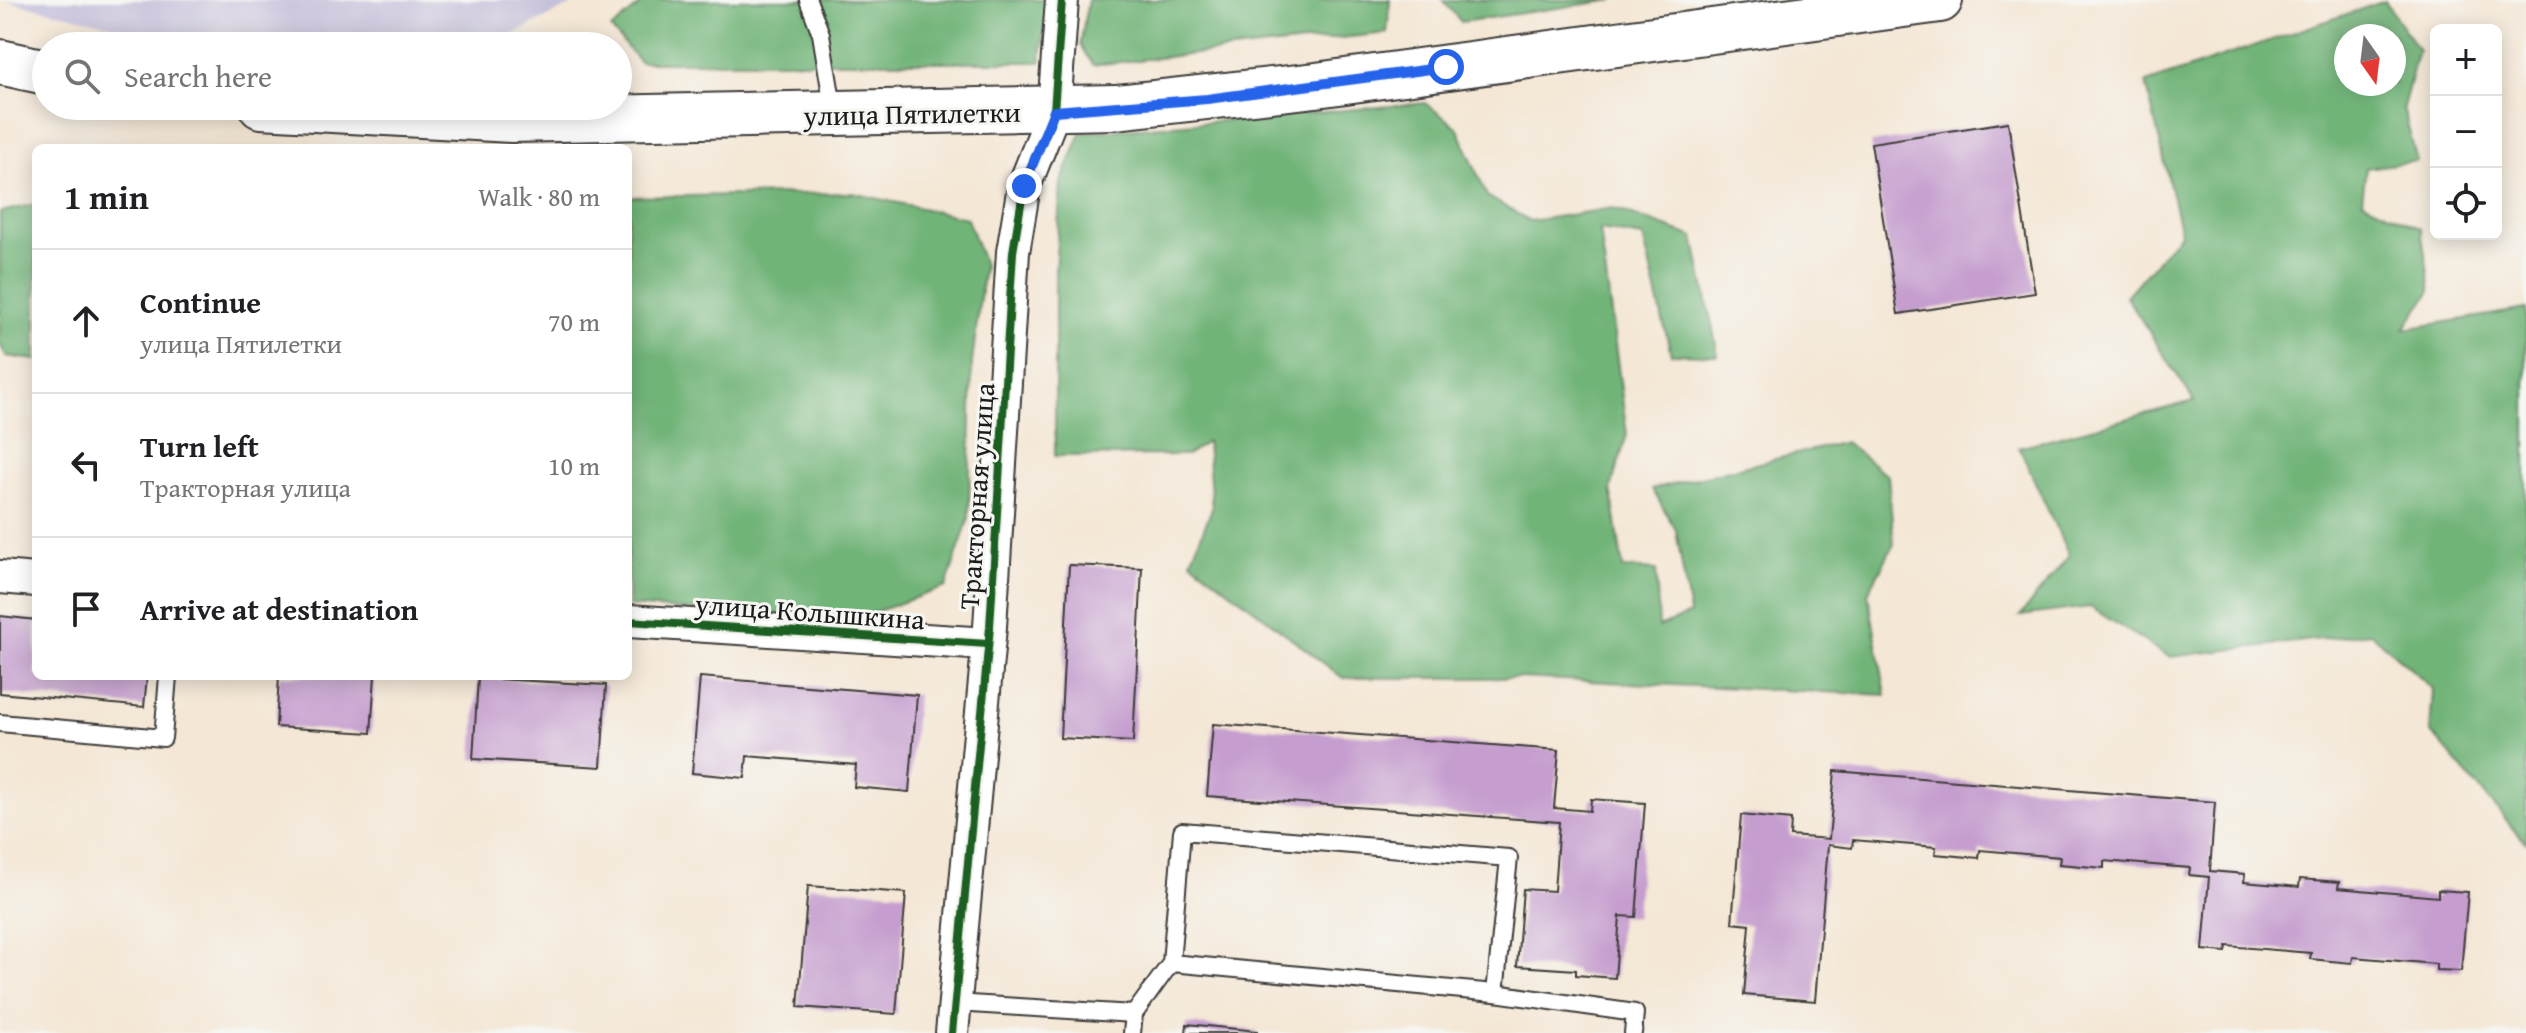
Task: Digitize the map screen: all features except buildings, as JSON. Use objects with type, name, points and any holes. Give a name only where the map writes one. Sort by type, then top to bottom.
[{"type":"main road","name":"улица Пятилетки","points":[[632,118],[1054,111],[1207,99],[1940,0]]},
{"type":"main road","points":[[0,62],[32,69]]},
{"type":"street","name":"Тракторная улица","points":[[953,1018],[988,644],[1015,228],[1024,186],[1054,111],[1062,0]]},
{"type":"street","points":[[0,577],[32,580]]},
{"type":"street","name":"улица Колышкина","points":[[632,621],[988,644]]},
{"type":"lane","points":[[808,0],[821,34],[834,115]]},
{"type":"lane","points":[[0,723],[163,738],[168,680]]},
{"type":"lane","points":[[1132,1033],[1134,1014],[1171,963],[1182,831],[1509,858],[1495,993]]},
{"type":"lane","points":[[1171,963],[1495,993],[1635,1013],[1633,1033]]},
{"type":"lane","points":[[953,1018],[1134,1014]]},
{"type":"shaded area","points":[[4,0],[582,0],[517,32],[139,32]]},
{"type":"green space","points":[[646,0],[1046,0],[1041,62],[640,62],[632,53],[632,32],[614,32],[611,29]]},
{"type":"green space","points":[[1088,0],[1390,0],[1387,33],[1093,65],[1080,45]]},
{"type":"green space","points":[[1443,0],[1614,0],[1461,22]]},
{"type":"green space","points":[[2385,1],[2400,24],[2334,24],[2334,96],[2406,96],[2406,32],[2418,50],[2403,108],[2417,161],[2366,168],[2362,201],[2421,229],[2431,291],[2404,329],[2526,309],[2526,843],[2430,731],[2433,689],[2371,633],[2169,657],[2090,607],[2020,616],[2069,556],[2019,447],[2194,401],[2126,296],[2181,233],[2146,83]]},
{"type":"green space","points":[[1425,103],[1457,127],[1487,196],[1530,221],[1613,208],[1694,237],[1718,355],[1671,354],[1643,237],[1600,230],[1627,435],[1611,488],[1623,568],[1656,570],[1659,627],[1690,614],[1676,530],[1652,489],[1845,442],[1888,476],[1894,544],[1868,593],[1886,695],[1519,678],[1343,678],[1191,561],[1212,508],[1207,442],[1187,455],[1055,456],[1055,271],[1061,183],[1081,133]]},
{"type":"green space","points":[[853,193],[967,218],[984,265],[972,363],[969,518],[946,587],[847,622],[632,606],[632,197]]},
{"type":"green space","points":[[32,205],[32,359],[6,356],[0,344],[0,212]]},
{"type":"cycle path","points":[[952,1033],[990,627],[1013,252],[1024,186],[1054,111],[1062,0]]},
{"type":"cycle path","points":[[632,621],[988,644]]},
{"type":"route","points":[[1024,186],[1054,111],[1207,99],[1446,67]]}]
